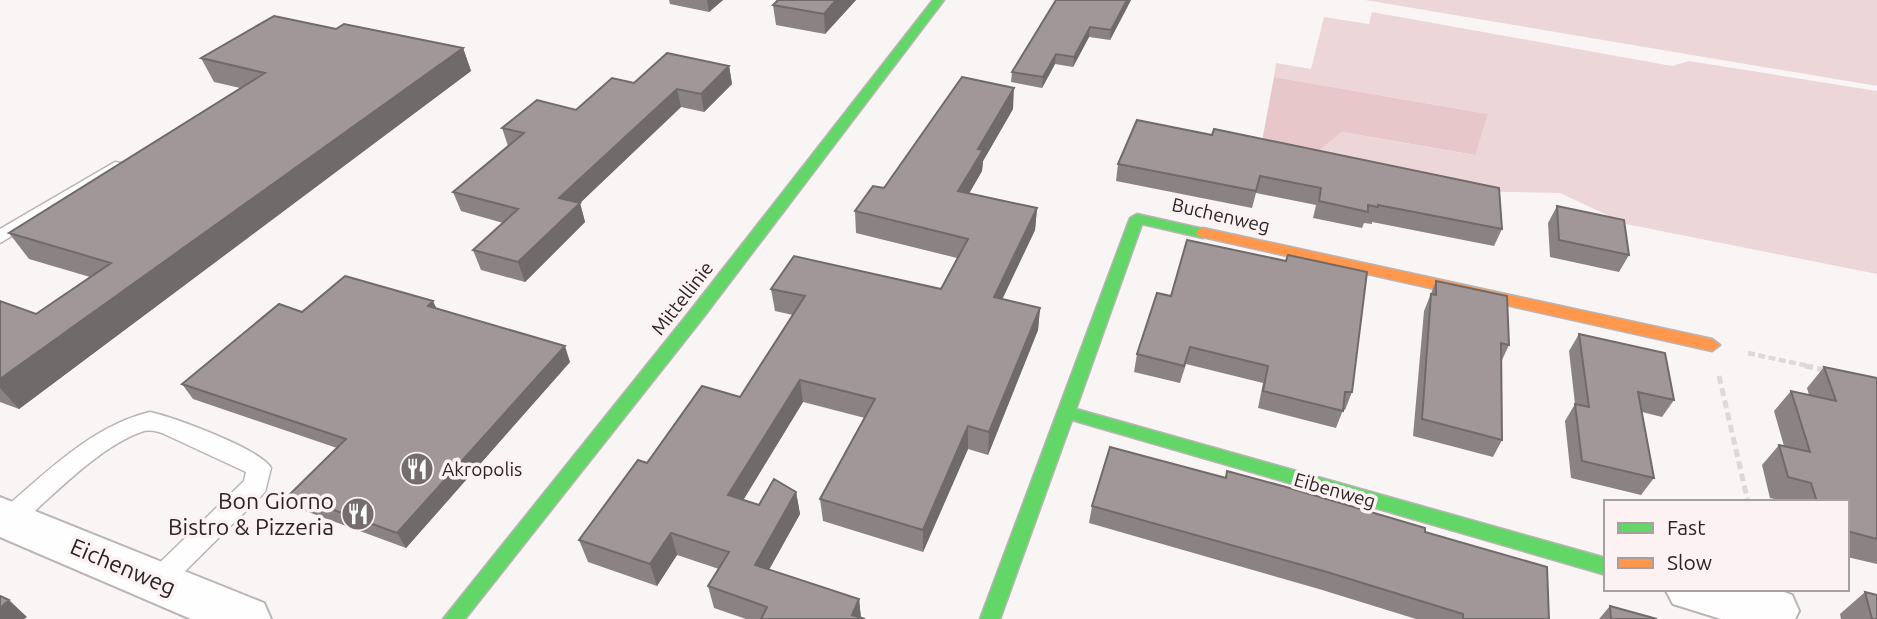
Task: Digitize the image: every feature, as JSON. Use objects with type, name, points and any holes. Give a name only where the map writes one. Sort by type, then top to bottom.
[{"type":"street","name":"Mittellinie","points":[[453,619],[696,314],[939,0]]},
{"type":"street","name":"Buchenweg","points":[[990,619],[1137,218],[1712,345]]},
{"type":"street","name":"Eibenweg","points":[[1065,412],[1604,566]]},
{"type":"street","name":"Eichenweg","points":[[4,518],[246,619]]},
{"type":"street","points":[[1698,591],[1774,611]]},
{"type":"lane","points":[[0,237],[126,161]]},
{"type":"lane","points":[[4,518],[84,456],[132,426],[151,421],[243,457],[259,468],[256,485],[157,582]]},
{"type":"path","points":[[1748,500],[1712,345],[1826,370]]},
{"type":"shaded area","points":[[1365,0],[1877,0],[1877,86]]},
{"type":"shaded area","points":[[1372,12],[1672,66],[1689,61],[1877,91],[1877,274],[1626,224],[1560,193],[1456,191],[1306,161],[1342,132],[1474,155],[1488,114],[1274,77],[1276,63],[1311,69],[1324,17],[1369,24]]},
{"type":"shaded area","points":[[1274,77],[1488,114],[1475,155],[1342,132],[1306,161],[1260,152]]},
{"type":"building","points":[[778,0],[836,0],[824,14],[773,5]]},
{"type":"building","points":[[1056,0],[1127,0],[1111,30],[1090,27],[1074,57],[1056,54],[1043,77],[1012,72]]},
{"type":"building","points":[[274,16],[336,29],[344,24],[463,48],[0,379],[0,301],[36,314],[111,263],[9,233],[265,73],[201,58]]},
{"type":"building","points":[[667,53],[729,66],[701,94],[677,89],[559,198],[580,203],[518,262],[473,250],[518,209],[453,192],[524,133],[502,128],[537,100],[576,110],[612,78],[634,83]]},
{"type":"building","points":[[962,77],[1014,88],[978,149],[983,150],[958,191],[1037,208],[994,297],[1040,308],[989,432],[968,426],[923,530],[820,499],[875,399],[800,380],[728,495],[759,505],[774,479],[796,492],[755,565],[859,599],[852,615],[865,619],[761,619],[767,607],[708,586],[729,552],[671,533],[650,564],[579,540],[638,460],[647,463],[702,386],[740,397],[805,296],[771,289],[794,256],[941,289],[968,239],[855,211],[873,186],[884,188]]},
{"type":"building","points":[[1137,120],[1212,135],[1214,129],[1499,188],[1502,229],[1378,205],[1368,205],[1368,212],[1319,201],[1321,188],[1260,176],[1256,191],[1118,164]]},
{"type":"building","points":[[1557,206],[1624,220],[1629,255],[1559,240]]},
{"type":"building","points":[[1187,240],[1286,261],[1288,255],[1367,272],[1352,392],[1345,392],[1343,411],[1263,391],[1268,366],[1190,347],[1184,366],[1137,354],[1157,293],[1171,296]]},
{"type":"building","points":[[345,276],[433,301],[428,306],[565,346],[397,533],[290,494],[346,439],[182,384],[279,304],[302,312]]},
{"type":"building","points":[[1436,281],[1507,296],[1509,345],[1501,343],[1502,440],[1422,419],[1431,294],[1436,295]]},
{"type":"building","points":[[1579,334],[1665,353],[1674,400],[1638,392],[1654,478],[1582,461],[1575,404],[1589,407]]},
{"type":"building","points":[[1824,367],[1877,378],[1877,539],[1849,532],[1849,500],[1816,500],[1811,483],[1788,477],[1779,445],[1810,452],[1791,391],[1836,401]]},
{"type":"building","points":[[1110,447],[1226,478],[1227,471],[1286,487],[1425,528],[1425,532],[1547,567],[1549,619],[1463,619],[1463,614],[1327,572],[1092,506]]},
{"type":"building","points":[[1865,592],[1877,595],[1877,619],[1872,619]]},
{"type":"building","points":[[0,596],[9,600],[0,608]]},
{"type":"building","points":[[1610,606],[1657,619],[1611,619]]},
{"type":"traffic: fast","points":[[453,619],[696,315],[939,0]]},
{"type":"traffic: fast","points":[[990,619],[1137,218],[1203,233]]},
{"type":"traffic: fast","points":[[1065,412],[1604,566]]},
{"type":"traffic: slow","points":[[1203,233],[1712,345]]},
{"type":"place","name":"Akropolis","points":[[417,469]]},
{"type":"place","name":"Bon Giorno Bistro & Pizzeria","points":[[358,514]]}]
